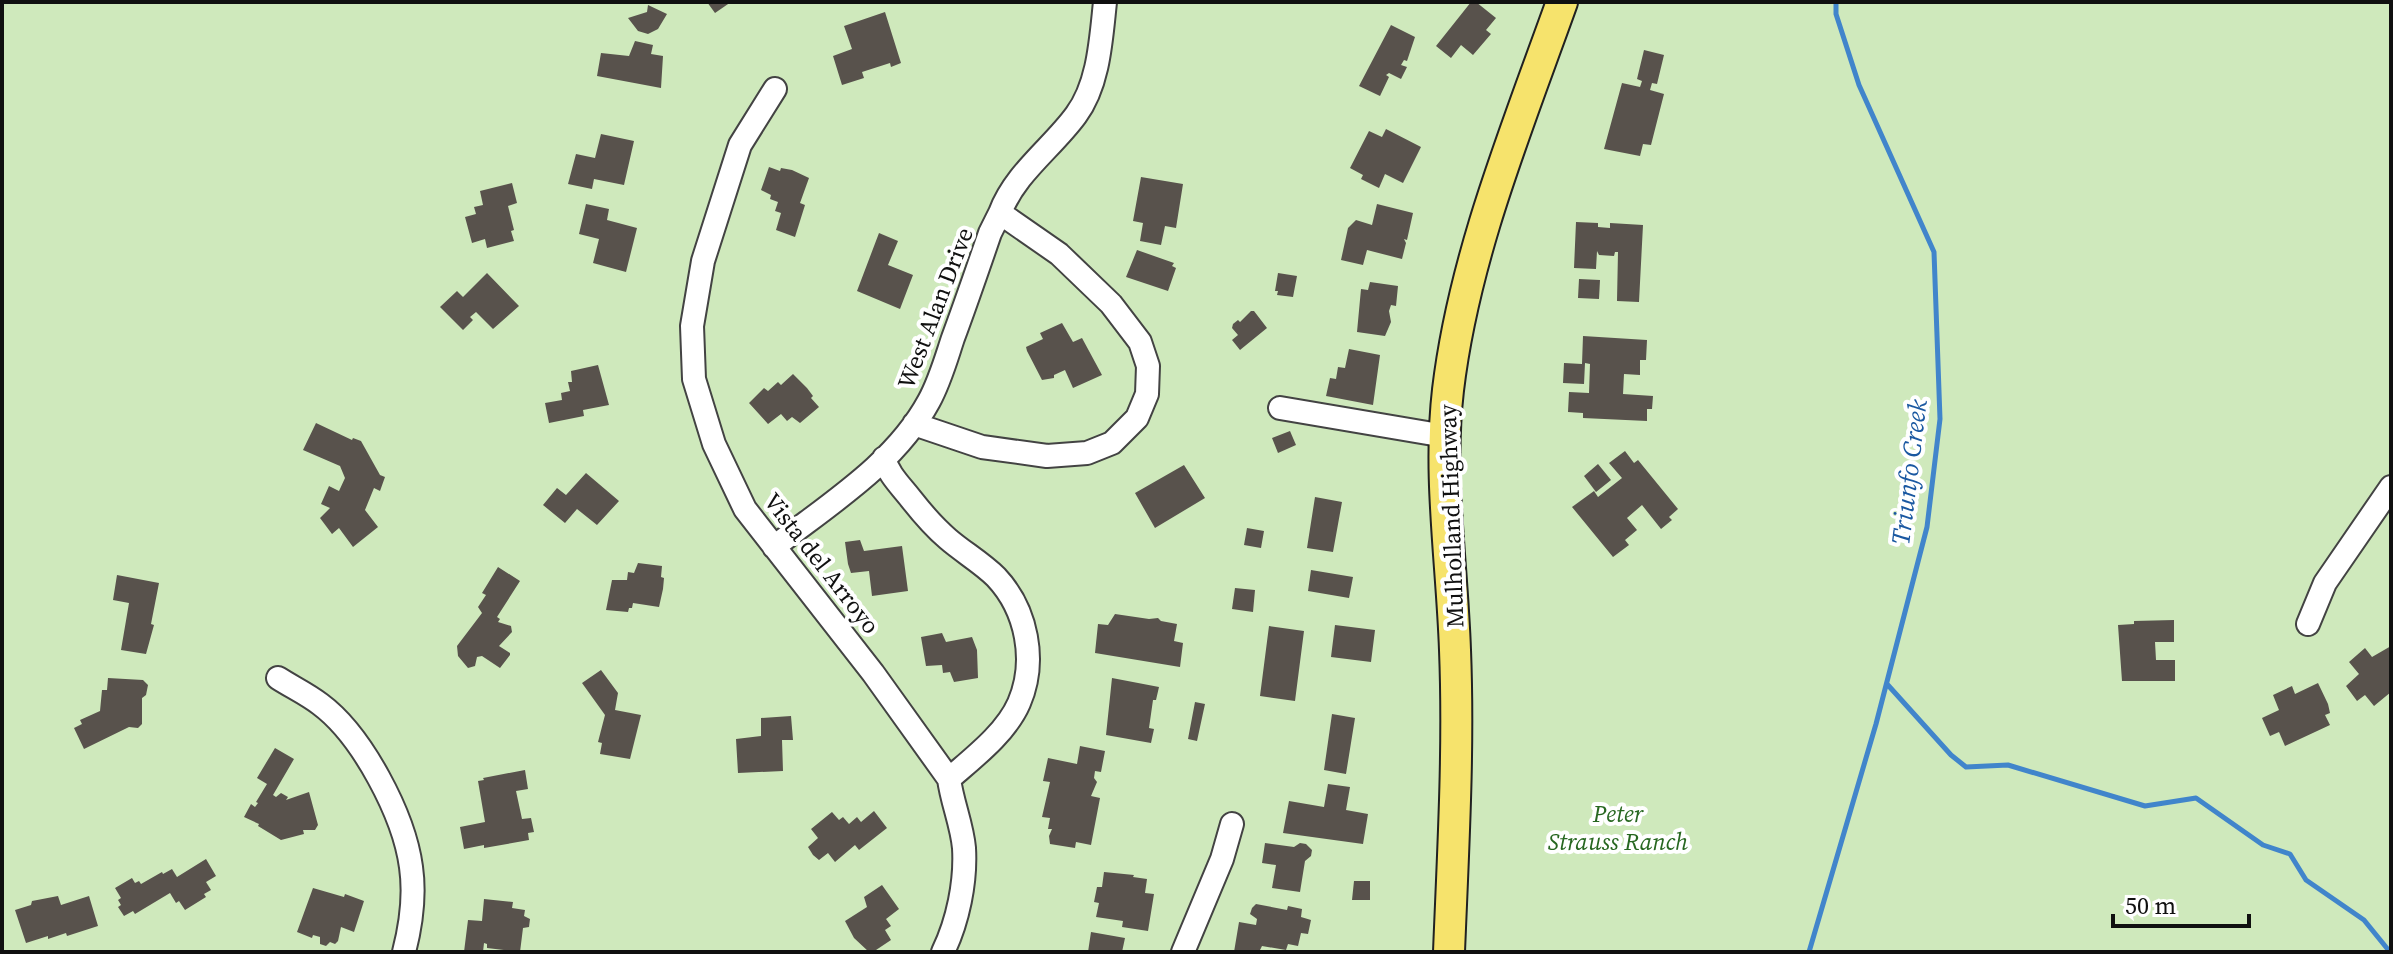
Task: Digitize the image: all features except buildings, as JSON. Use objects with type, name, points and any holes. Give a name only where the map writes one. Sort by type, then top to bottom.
[{"type":"main road","name":"Mulholland Highway","points":[[1449,952],[1455,655],[1445,494],[1448,391],[1459,319],[1511,146],[1562,2]]},
{"type":"street","name":"West Alan Drive","points":[[774,547],[884,458],[930,400],[1000,213],[1026,171],[1077,115],[1088,95],[1101,43],[1105,2]]},
{"type":"street","name":"Vista del Arroyo","points":[[775,89],[740,145],[703,261],[692,326],[694,379],[714,444],[745,509],[873,673],[949,779]]},
{"type":"street","points":[[914,424],[982,447],[1047,456],[1087,453],[1112,443],[1137,418],[1147,394],[1148,366],[1140,342],[1111,304],[1059,254],[1000,213]]},
{"type":"street","points":[[1280,408],[1445,436]]},
{"type":"street","points":[[884,458],[887,469],[922,514],[996,577],[1017,605],[1029,645],[1026,678],[1019,703],[1001,728],[949,779],[964,847],[961,895],[950,938],[943,952]]},
{"type":"street","points":[[2308,624],[2325,583],[2391,487]]},
{"type":"street","points":[[278,678],[322,705],[357,743],[387,792],[411,866],[412,904],[404,952]]},
{"type":"street","points":[[1183,952],[1222,859],[1232,824]]},
{"type":"green space","name":"Peter Strauss Ranch","points":[[2,2],[2391,2],[2391,952],[2,952]]},
{"type":"waterway","name":"Triunfo Creek","points":[[1809,952],[1876,724],[1927,527],[1940,419],[1934,252],[1859,85],[1836,14],[1836,2]]},
{"type":"waterway","points":[[1887,684],[1951,755],[1966,767],[2008,765],[2145,806],[2196,798],[2263,845],[2290,854],[2306,880],[2364,920],[2390,952]]}]
